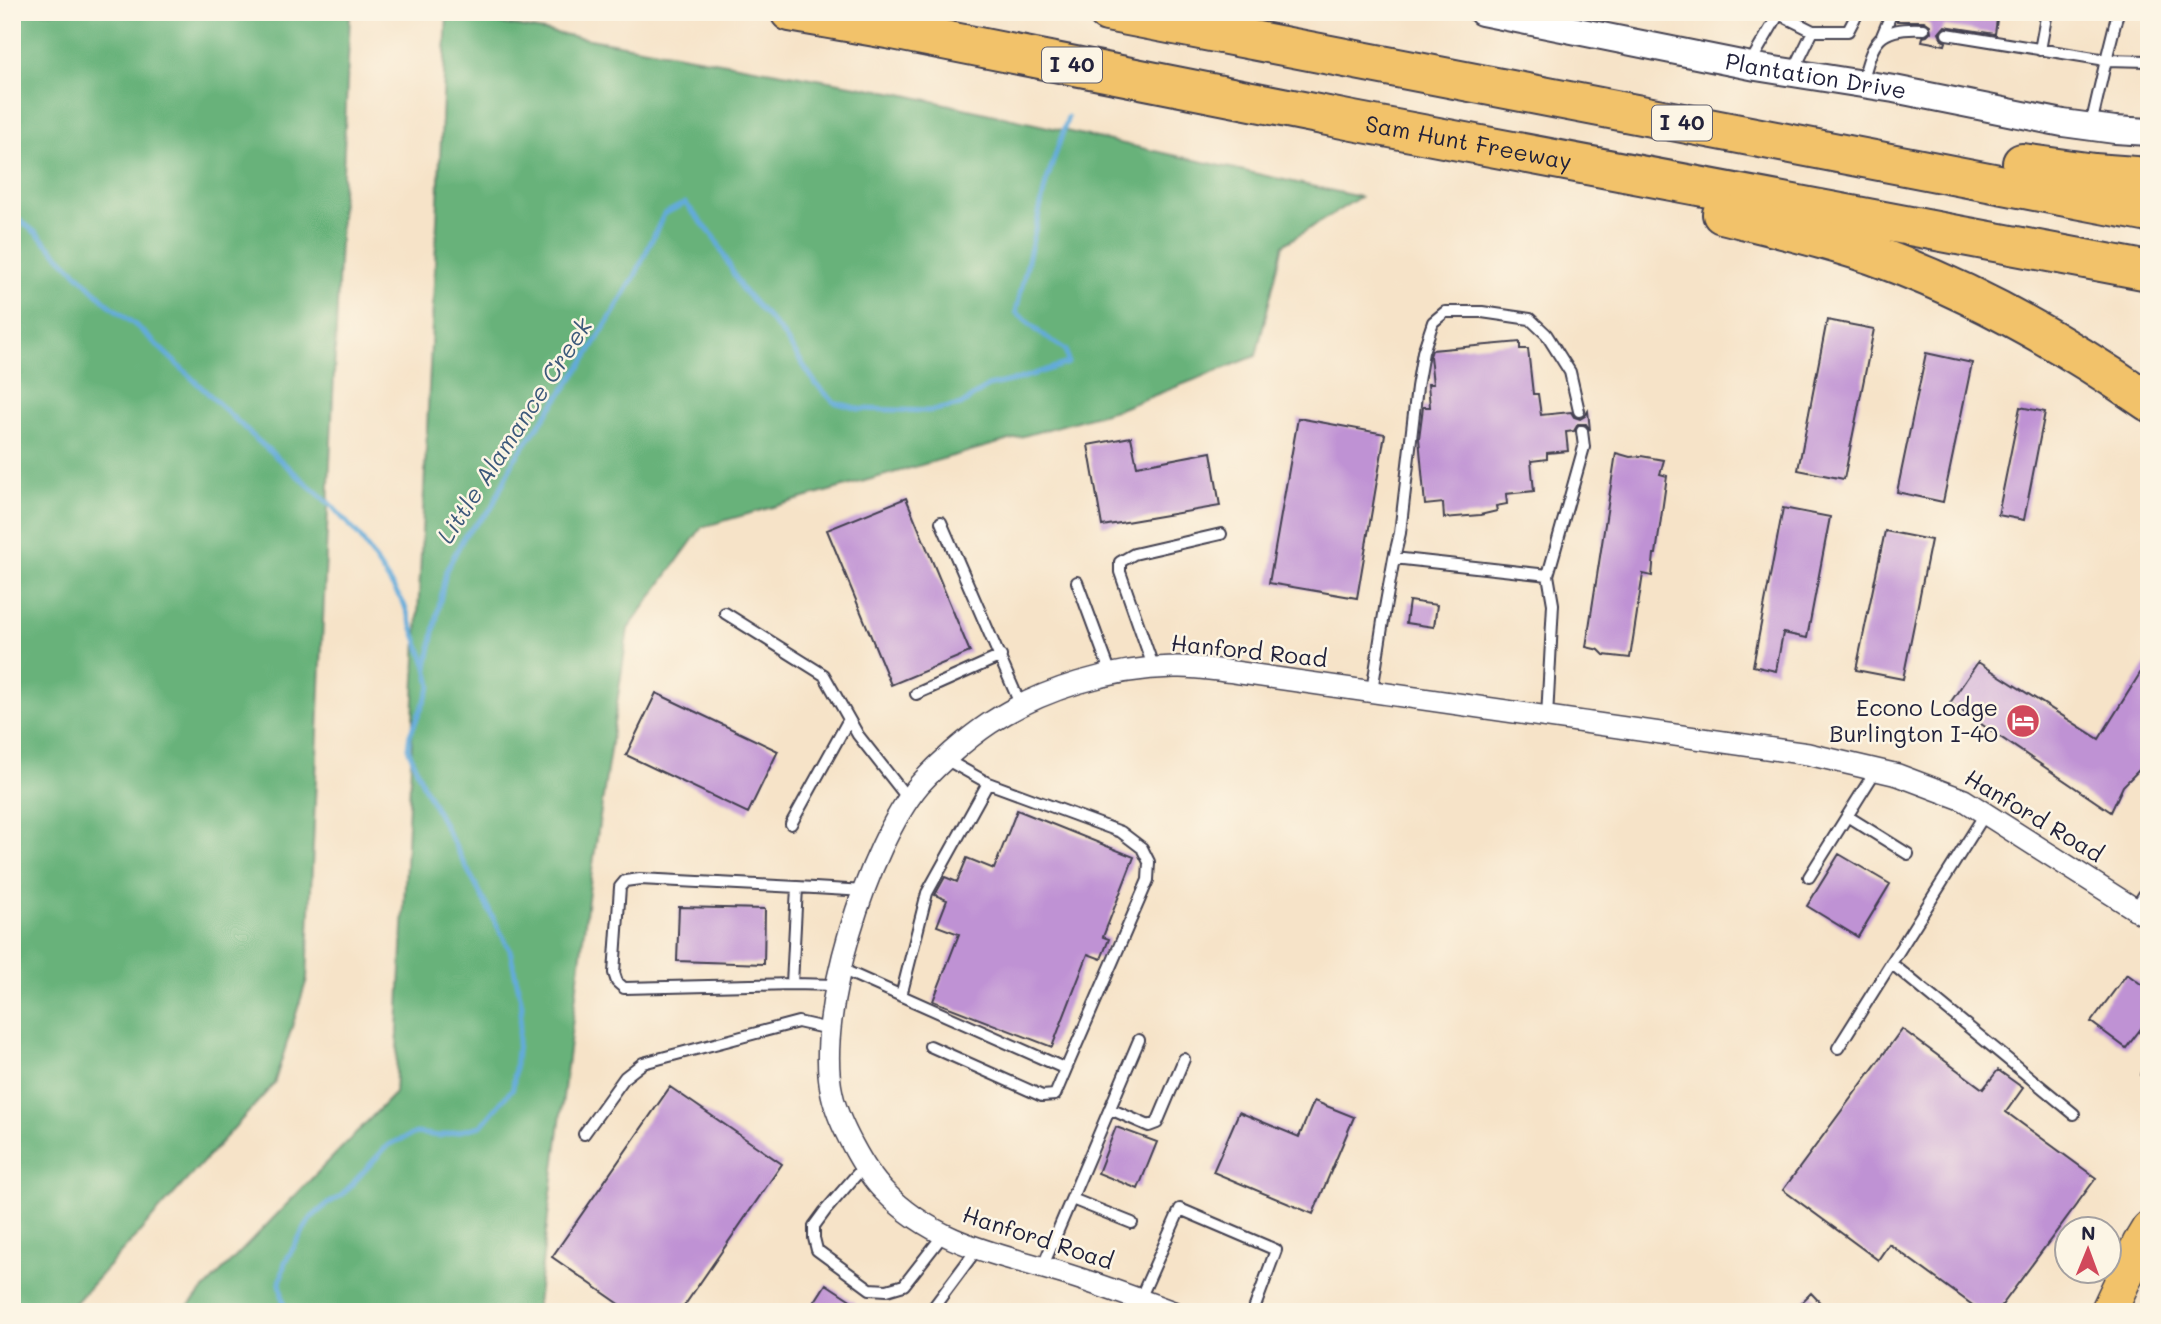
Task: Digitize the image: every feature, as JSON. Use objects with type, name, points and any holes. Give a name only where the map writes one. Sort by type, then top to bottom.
[{"type":"highway","name":"Sam Hunt Freeway","points":[[790,12],[2149,271]]},
{"type":"highway","name":"I 40","points":[[1107,12],[2149,213]]},
{"type":"highway","points":[[1216,32],[2058,169],[2149,177]]},
{"type":"highway","points":[[1353,121],[1823,240],[1884,259],[2001,311],[2080,356],[2149,402]]},
{"type":"main road","points":[[2115,1298],[2149,1229]]},
{"type":"street","name":"Plantation Drive","points":[[1482,12],[1510,15],[1749,65],[1862,83],[2091,127],[2149,132]]},
{"type":"street","name":"Hanford Road","points":[[1173,1312],[1140,1299],[977,1249],[943,1235],[910,1215],[882,1189],[851,1144],[832,1094],[827,1045],[829,1029],[839,977],[876,858],[918,786],[990,723],[1048,691],[1111,674],[1174,667],[1234,672],[1808,754],[1898,775],[1964,800],[2142,914]]},
{"type":"street","points":[[2089,1312],[2115,1298]]},
{"type":"lane","points":[[1749,65],[1779,13],[1813,31],[1848,31],[1858,12]]},
{"type":"lane","points":[[1862,83],[1872,48],[1882,36],[1892,12]]},
{"type":"lane","points":[[2040,50],[2047,12]]},
{"type":"lane","points":[[2091,127],[2118,12]]},
{"type":"lane","points":[[1882,36],[1903,29],[1924,29]]},
{"type":"lane","points":[[1793,72],[1813,31]]},
{"type":"lane","points":[[1947,34],[2106,60],[2149,61]]},
{"type":"lane","points":[[1372,691],[1400,533],[1423,352],[1433,322],[1445,312],[1482,312],[1530,318],[1546,334],[1570,372],[1579,411]]},
{"type":"lane","points":[[1547,717],[1553,604],[1548,575],[1584,447],[1582,431]]},
{"type":"lane","points":[[941,522],[1021,706]]},
{"type":"lane","points":[[1154,669],[1120,572],[1120,562],[1134,554],[1221,534]]},
{"type":"lane","points":[[1395,558],[1548,575]]},
{"type":"lane","points":[[1077,582],[1111,674]]},
{"type":"lane","points":[[725,613],[824,675],[848,721],[909,800]]},
{"type":"lane","points":[[916,694],[1001,656]]},
{"type":"lane","points":[[791,824],[848,721]]},
{"type":"lane","points":[[930,1046],[1042,1096],[1055,1095],[1148,880],[1149,862],[1142,848],[1121,832],[988,783],[945,760]]},
{"type":"lane","points":[[1809,877],[1876,770]]},
{"type":"lane","points":[[901,996],[927,893],[988,783]]},
{"type":"lane","points":[[1838,1048],[1985,814]]},
{"type":"lane","points":[[1847,816],[1908,854]]},
{"type":"lane","points":[[865,891],[640,879],[625,881],[620,887],[614,973],[617,982],[624,988],[792,984],[839,977],[901,996],[1066,1069]]},
{"type":"lane","points":[[792,984],[797,887]]},
{"type":"lane","points":[[2142,914],[2149,887]]},
{"type":"lane","points":[[1891,963],[2074,1114]]},
{"type":"lane","points":[[584,1134],[625,1077],[643,1063],[798,1022],[829,1029]]},
{"type":"lane","points":[[1042,1268],[1139,1040]]},
{"type":"lane","points":[[1110,1109],[1149,1126],[1157,1123],[1184,1059]]},
{"type":"lane","points":[[2149,1068],[2149,1080]]},
{"type":"lane","points":[[865,1165],[814,1226],[817,1250],[870,1289],[887,1290],[904,1285],[943,1235]]},
{"type":"lane","points":[[1072,1199],[1132,1223]]},
{"type":"lane","points":[[1140,1299],[1180,1209],[1276,1250],[1253,1312]]},
{"type":"lane","points":[[930,1312],[977,1249]]},
{"type":"green space","points":[[12,12],[350,15],[307,979],[274,1084],[67,1312],[12,1312]]},
{"type":"green space","points":[[447,14],[897,93],[1360,197],[1283,245],[1256,356],[1119,409],[702,527],[628,629],[589,891],[536,1312],[182,1312],[395,1093]]},
{"type":"building","points":[[1900,12],[1998,12],[1995,34],[1945,26],[1939,33],[1946,42],[1945,45],[1922,41],[1923,37],[1931,32],[1930,25],[1924,21],[1897,21]]},
{"type":"building","points":[[1827,320],[1874,329],[1844,479],[1798,470]]},
{"type":"building","points":[[1520,342],[1520,349],[1528,349],[1533,394],[1538,394],[1541,415],[1571,412],[1574,417],[1580,419],[1588,411],[1590,430],[1586,424],[1578,424],[1574,431],[1566,432],[1568,451],[1547,453],[1547,459],[1531,461],[1534,491],[1506,494],[1507,504],[1496,506],[1497,511],[1444,518],[1443,503],[1425,505],[1419,438],[1423,407],[1430,407],[1428,384],[1433,384],[1430,356],[1432,350]]},
{"type":"building","points":[[1926,353],[1972,363],[1943,502],[1897,492]]},
{"type":"building","points":[[2020,407],[2045,412],[2024,520],[1998,515]]},
{"type":"building","points":[[1298,418],[1385,434],[1357,598],[1269,583]]},
{"type":"building","points":[[1131,437],[1137,466],[1211,452],[1220,506],[1102,526],[1088,445]]},
{"type":"building","points":[[1616,453],[1664,460],[1660,474],[1667,476],[1652,576],[1643,574],[1630,658],[1604,655],[1599,650],[1586,647]]},
{"type":"building","points":[[906,498],[970,652],[891,685],[827,530]]},
{"type":"building","points":[[1783,508],[1830,517],[1807,638],[1783,633],[1776,671],[1753,666]]},
{"type":"building","points":[[1885,531],[1931,540],[1903,679],[1856,670]]},
{"type":"building","points":[[1409,601],[1437,605],[1434,627],[1406,623]]},
{"type":"building","name":"Econo Lodge Burlington I-40","points":[[2149,659],[2149,758],[2123,786],[2111,812],[1950,703],[1978,662],[2099,739]]},
{"type":"building","points":[[656,693],[778,751],[748,813],[626,755]]},
{"type":"building","points":[[1017,810],[1134,857],[1103,937],[1109,939],[1101,959],[1088,954],[1052,1047],[933,1001],[959,934],[937,926],[947,900],[935,895],[945,877],[957,882],[967,858],[994,869]]},
{"type":"building","points":[[1839,854],[1890,884],[1858,937],[1807,906]]},
{"type":"building","points":[[679,907],[765,909],[764,964],[677,961]]},
{"type":"building","points":[[2127,974],[2149,990],[2149,1018],[2126,1048],[2091,1022]]},
{"type":"building","points":[[1902,1029],[1983,1089],[1998,1070],[2023,1088],[2006,1112],[2096,1178],[2068,1216],[2052,1216],[2052,1238],[1997,1312],[1982,1312],[1889,1244],[1878,1260],[1783,1190]]},
{"type":"building","points":[[670,1087],[782,1164],[680,1312],[631,1312],[552,1257]]},
{"type":"building","points":[[1314,1101],[1354,1117],[1313,1214],[1213,1172],[1239,1112],[1299,1137]]},
{"type":"building","points":[[1116,1127],[1157,1142],[1138,1189],[1098,1173]]},
{"type":"building","points":[[826,1284],[855,1303],[849,1312],[808,1312]]},
{"type":"building","points":[[1811,1293],[1829,1312],[1792,1312]]},
{"type":"waterway","name":"Little Alamance Creek","points":[[285,1312],[280,1283],[285,1262],[311,1218],[342,1195],[388,1145],[416,1133],[439,1136],[481,1126],[513,1088],[522,1005],[510,950],[423,785],[408,748],[410,735],[431,686],[427,667],[446,571],[465,535],[491,509],[514,460],[583,363],[635,276],[664,214],[685,203],[715,238],[741,288],[782,333],[816,384],[834,402],[859,409],[929,411],[961,405],[988,386],[1068,363],[1066,350],[1040,333],[1016,312],[1046,183],[1068,117]]},
{"type":"waterway","points":[[12,214],[36,233],[106,302],[140,329],[256,439],[331,505],[360,537],[404,604],[427,667]]},
{"type":"place","name":"Econo Lodge Burlington I-40","points":[[2023,721]]}]
